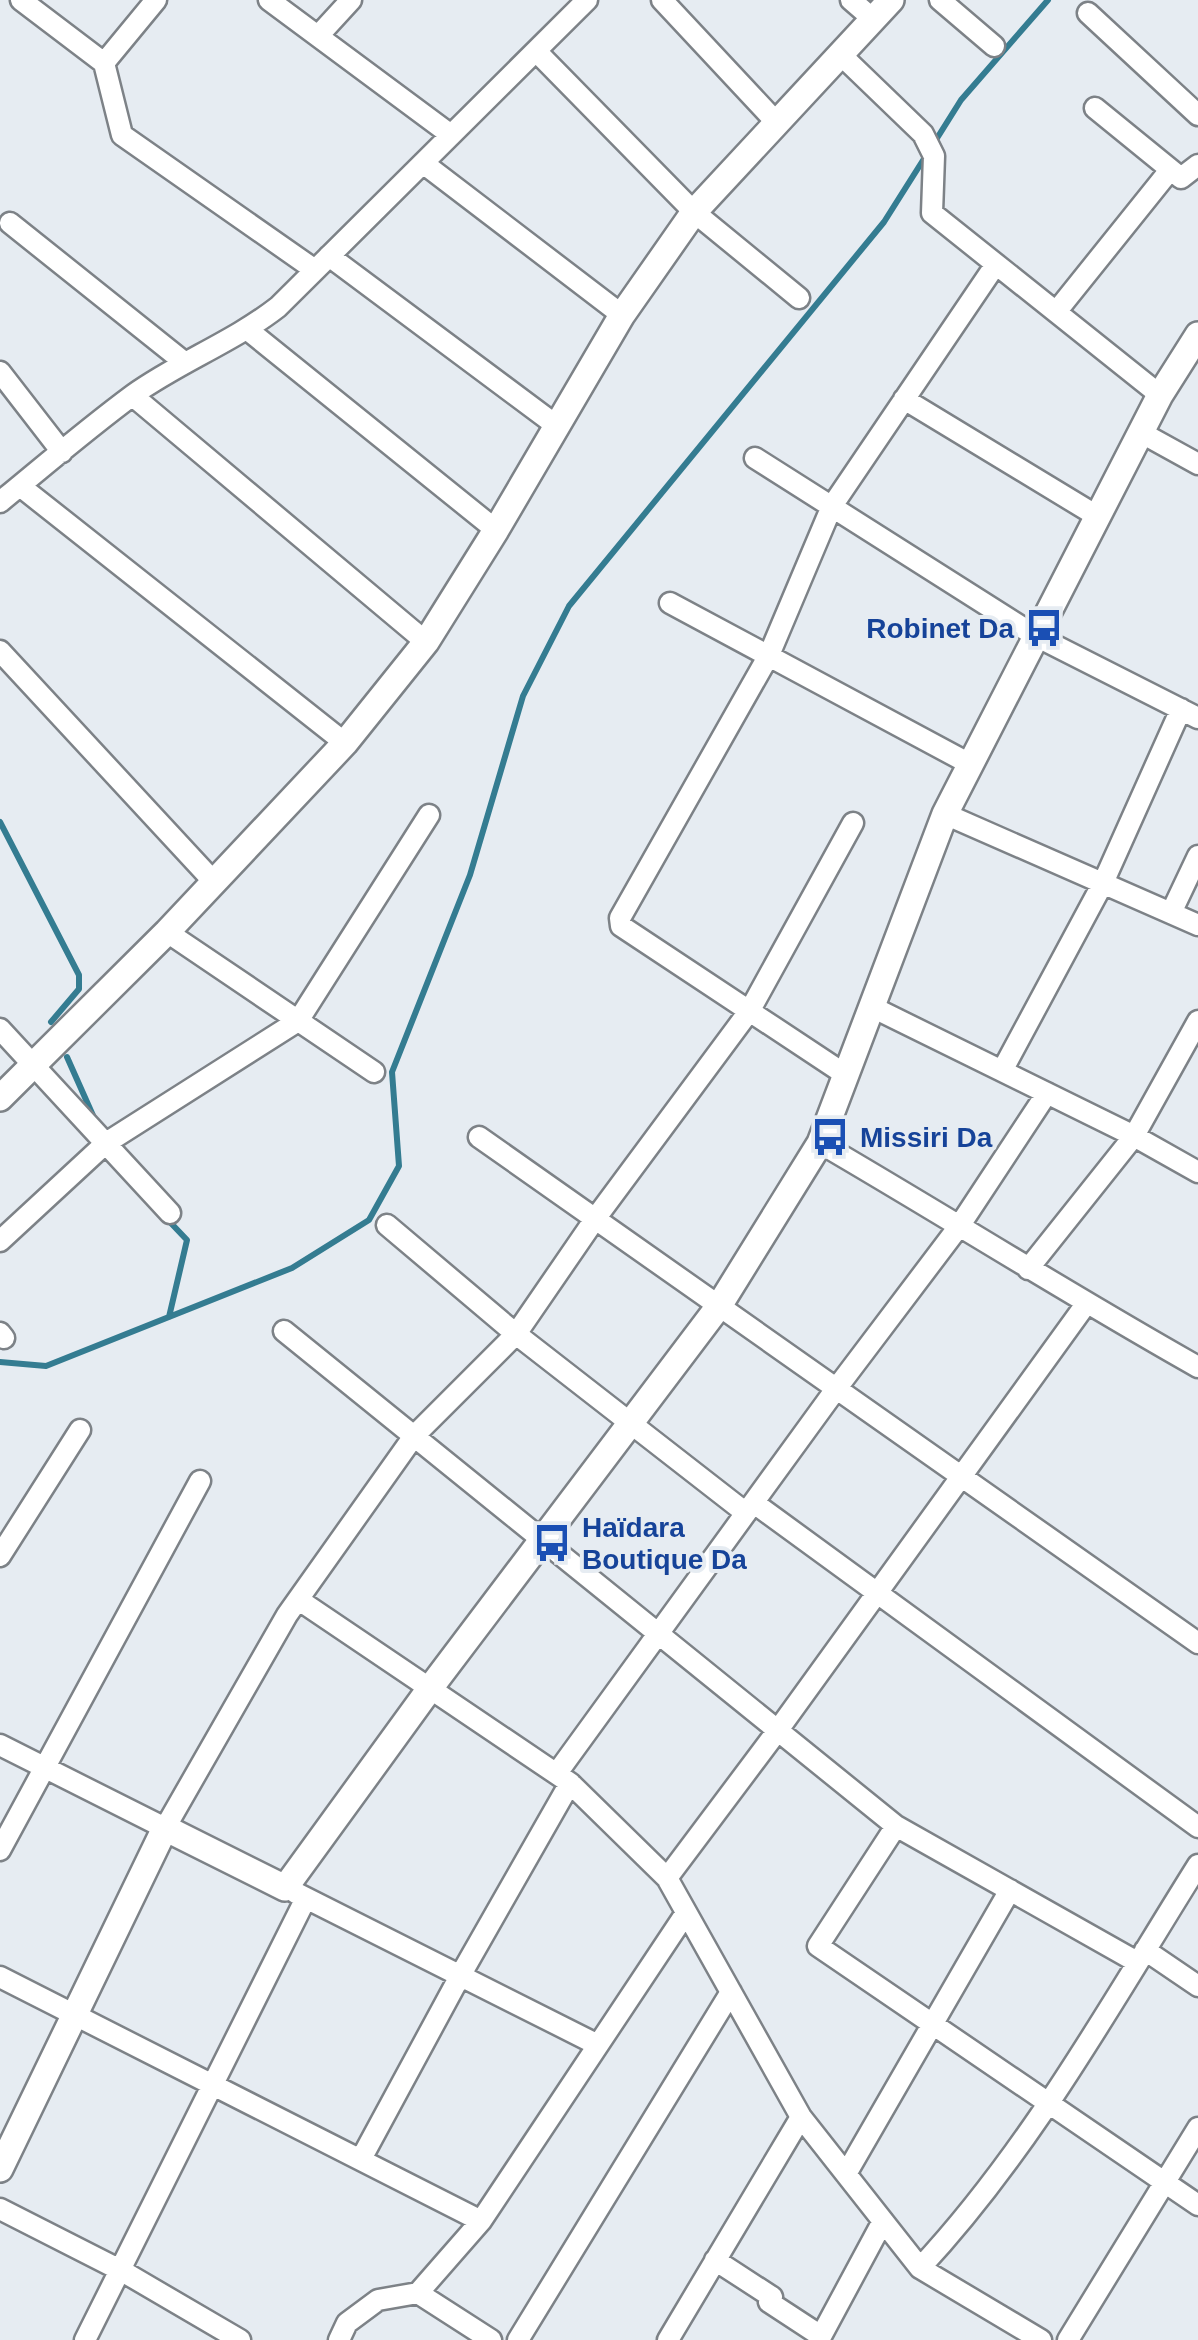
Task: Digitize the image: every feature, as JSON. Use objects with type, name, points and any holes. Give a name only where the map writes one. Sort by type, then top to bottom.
[{"type":"street","points":[[22,0],[104,63],[122,134],[322,263],[557,426]]},
{"type":"street","points":[[104,63],[156,0]]},
{"type":"street","points":[[269,0],[452,135]]},
{"type":"street","points":[[318,36],[351,0]]},
{"type":"street","points":[[0,502],[133,396],[184,362],[248,330],[322,263],[588,0]]},
{"type":"street","points":[[662,0],[777,123]]},
{"type":"street","points":[[0,1098],[167,932],[346,743],[426,642],[622,315],[694,212],[882,10],[851,0]]},
{"type":"street","points":[[940,0],[994,46]]},
{"type":"street","points":[[1088,14],[1198,115]]},
{"type":"street","points":[[536,51],[694,212],[799,298]]},
{"type":"street","points":[[840,54],[922,134],[934,156],[932,213],[1160,395]]},
{"type":"street","points":[[1095,108],[1170,170],[1185,178],[1198,166]]},
{"type":"street","points":[[423,162],[622,315]]},
{"type":"street","points":[[1056,312],[1170,170]]},
{"type":"street","points":[[10,223],[184,362]]},
{"type":"street","points":[[846,1075],[620,922],[769,656],[832,506],[996,264]]},
{"type":"street","points":[[248,330],[496,530]]},
{"type":"street","points":[[85,2340],[212,2088],[295,1893],[431,1686],[720,1306],[820,1143],[946,814],[1140,432],[1198,335]]},
{"type":"street","points":[[0,372],[62,452]]},
{"type":"street","points":[[133,396],[426,642]]},
{"type":"street","points":[[904,399],[1096,516]]},
{"type":"street","points":[[1140,432],[1198,464]]},
{"type":"street","points":[[755,458],[1034,636],[1190,714],[1002,1071]]},
{"type":"street","points":[[20,486],[346,743]]},
{"type":"street","points":[[670,602],[970,764]]},
{"type":"street","points":[[0,651],[214,882]]},
{"type":"street","points":[[946,814],[1198,925]]},
{"type":"street","points":[[0,1241],[106,1144],[298,1021],[428,815]]},
{"type":"street","points":[[0,2170],[166,1828],[286,1615],[414,1436],[516,1334],[750,1010],[853,822]]},
{"type":"street","points":[[1172,914],[1198,856]]},
{"type":"street","points":[[167,932],[374,1072]]},
{"type":"street","points":[[872,1007],[1197,1169]]},
{"type":"street","points":[[1028,1270],[1134,1136],[1198,1021]]},
{"type":"street","points":[[0,1029],[170,1213]]},
{"type":"street","points":[[361,2160],[563,1778],[658,1634],[960,1225],[1046,1093]]},
{"type":"street","points":[[480,1137],[1198,1643]]},
{"type":"street","points":[[820,1143],[1028,1270],[1198,1367]]},
{"type":"street","points":[[386,1225],[630,1423],[877,1593],[1198,1827]]},
{"type":"street","points":[[667,1878],[1086,1304]]},
{"type":"street","points":[[284,1330],[896,1826],[1010,1890],[1198,1986]]},
{"type":"street","points":[[0,1556],[80,1430]]},
{"type":"street","points":[[0,1850],[200,1480]]},
{"type":"street","points":[[299,1600],[563,1778],[667,1878],[801,2116],[920,2268],[1040,2340]]},
{"type":"street","points":[[0,1745],[598,2045]]},
{"type":"street","points":[[896,1826],[818,1946],[1198,2205]]},
{"type":"street","points":[[920,2268],[960,2226],[1047,2102],[1198,1864]]},
{"type":"street","points":[[846,2174],[1010,1890]]},
{"type":"street","points":[[340,2340],[347,2323],[378,2300],[418,2293],[481,2221],[686,1912]]},
{"type":"street","points":[[0,1978],[481,2221]]},
{"type":"street","points":[[518,2340],[731,1992]]},
{"type":"street","points":[[668,2340],[801,2116]]},
{"type":"street","points":[[1068,2340],[1198,2128]]},
{"type":"street","points":[[0,2210],[122,2271],[240,2340]]},
{"type":"street","points":[[715,2260],[772,2297],[770,2302],[820,2338],[883,2221]]},
{"type":"street","points":[[418,2293],[491,2340]]},
{"type":"waterway","points":[[934,143],[961,100],[1048,0]]},
{"type":"waterway","points":[[0,1362],[46,1366],[292,1268],[369,1220],[399,1166],[392,1072],[470,875],[523,696],[569,606],[884,222],[927,154]]},
{"type":"waterway","points":[[0,822],[79,975],[79,989],[51,1022]]},
{"type":"waterway","points":[[67,1057],[95,1120]]},
{"type":"waterway","points":[[168,1220],[187,1240],[169,1317]]},
{"type":"place","name":"Robinet Da","points":[[1044,628]]},
{"type":"place","name":"Missiri Da","points":[[830,1137]]},
{"type":"place","name":"Haïdara Boutique Da","points":[[552,1543]]}]
